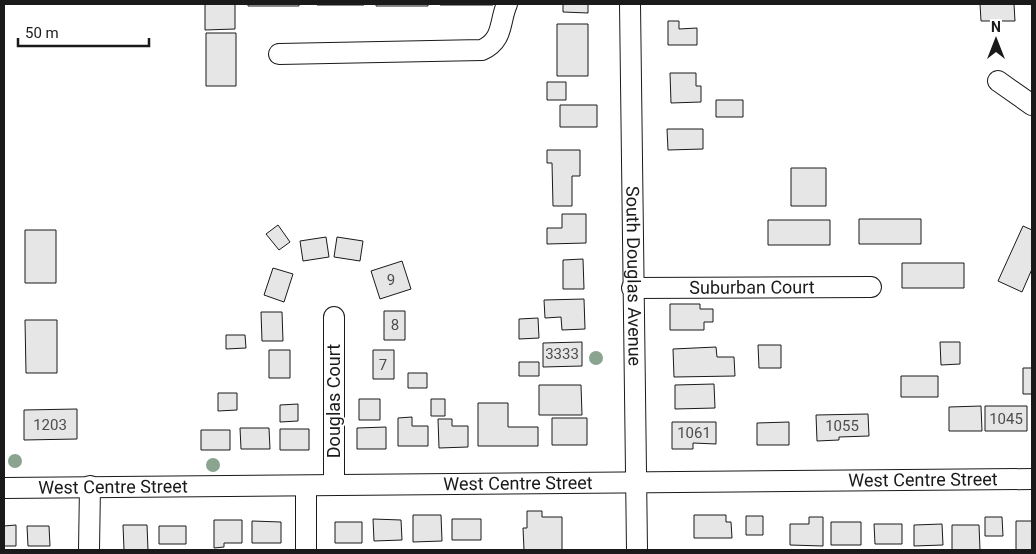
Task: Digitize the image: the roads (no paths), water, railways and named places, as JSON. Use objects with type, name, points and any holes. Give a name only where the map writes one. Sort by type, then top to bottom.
[{"type":"street","points":[[278,54],[482,50],[491,46],[497,37],[503,24],[507,4]]},
{"type":"street","name":"South Douglas Avenue","points":[[630,4],[632,288],[637,550]]},
{"type":"street","points":[[998,81],[1032,105]]},
{"type":"street","name":"Suburban Court","points":[[632,288],[872,287]]},
{"type":"street","name":"Douglas Court","points":[[334,317],[334,485]]},
{"type":"street","name":"West Centre Street","points":[[4,488],[1032,480]]},
{"type":"street","points":[[89,550],[90,486]]},
{"type":"street","points":[[306,486],[306,550]]}]
